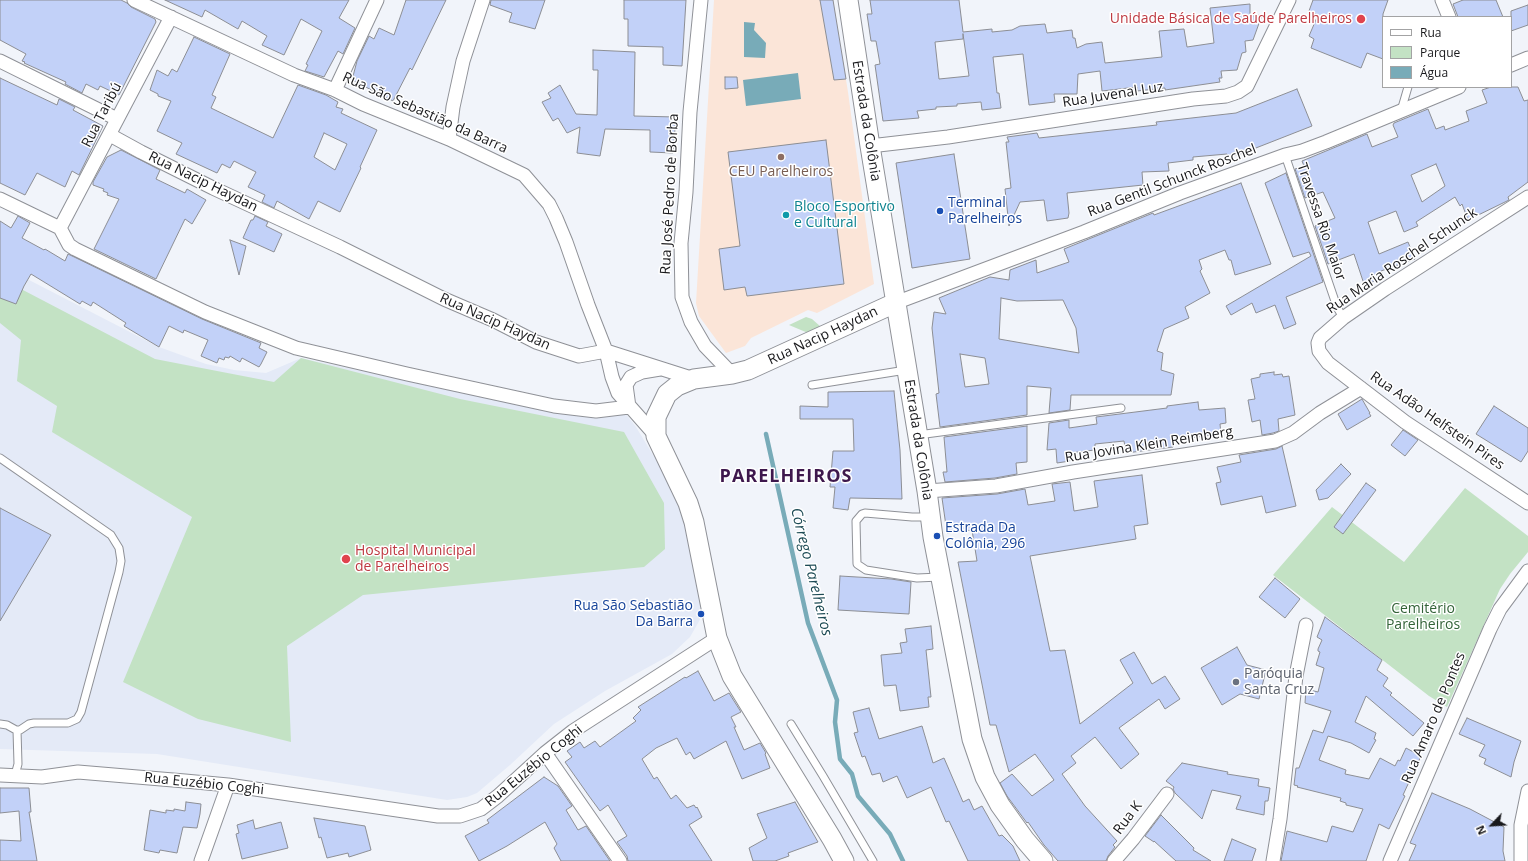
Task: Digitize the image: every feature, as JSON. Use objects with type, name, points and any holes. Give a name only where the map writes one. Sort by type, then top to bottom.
[{"type":"main road","name":"Estrada da Colônia","points":[[848,0],[879,145],[895,302],[940,577],[972,739],[985,777],[1000,805],[1024,840],[1043,861]]},
{"type":"main road","name":"Rua Nacip Haydan","points":[[694,379],[732,374],[767,362],[895,302]]},
{"type":"main road","points":[[694,379],[677,386],[667,394],[656,417],[656,436],[688,503],[692,516],[718,638],[732,676],[844,861]]},
{"type":"street","name":"Rua São Sebastião da Barra","points":[[134,0],[231,47],[448,139],[524,176],[549,204],[566,242],[606,351],[612,377],[618,393],[656,436]]},
{"type":"street","points":[[335,90],[377,0]]},
{"type":"street","points":[[448,139],[463,60],[482,0]]},
{"type":"street","name":"Rua José Pedro de Borba","points":[[701,0],[690,112],[686,192],[681,243],[682,298],[690,322],[706,346],[732,374]]},
{"type":"street","name":"Rua Juvenal Luz","points":[[879,145],[948,137],[1193,99],[1226,96],[1238,92],[1247,86],[1289,0]]},
{"type":"street","points":[[1442,0],[1449,16]]},
{"type":"street","name":"Rua Taribú","points":[[60,228],[171,17]]},
{"type":"street","points":[[1512,65],[1528,58]]},
{"type":"street","points":[[0,60],[118,119]]},
{"type":"street","name":"Rua Gentil Schunck Roschel","points":[[895,302],[1084,232],[1180,192],[1326,142],[1457,88]]},
{"type":"street","name":"Rua Nacip Haydan","points":[[110,135],[213,188],[340,247],[423,289],[493,320],[536,342],[579,356],[606,351],[694,379]]},
{"type":"street","name":"Rua Maria Roschel Schunck","points":[[1328,363],[1319,351],[1318,343],[1320,338],[1343,318],[1385,289],[1528,197]]},
{"type":"street","points":[[0,200],[60,228],[69,245],[96,260],[205,312],[296,348],[554,406],[596,411],[629,407],[626,385],[631,377],[642,372],[660,369]]},
{"type":"street","name":"Rua Adão Helfstein Pires","points":[[1328,363],[1405,422],[1528,503]]},
{"type":"street","name":"Rua Jovina Klein Reimberg","points":[[927,491],[996,486],[1073,472],[1275,441],[1293,433],[1320,413],[1361,388]]},
{"type":"street","name":"Rua Amaro de Pontes","points":[[1390,861],[1490,629],[1500,609],[1528,571]]},
{"type":"street","points":[[1273,861],[1280,819],[1296,676],[1306,625]]},
{"type":"street","name":"Rua Euzébio Coghi","points":[[0,775],[42,776],[78,772],[228,785],[438,816],[460,816],[481,809],[498,796],[545,753],[573,731],[718,638]]},
{"type":"street","points":[[545,753],[620,861]]},
{"type":"street","points":[[201,861],[228,785]]},
{"type":"street","points":[[1521,861],[1522,825],[1528,791]]},
{"type":"street","name":"Rua K","points":[[1114,861],[1133,839],[1167,794]]},
{"type":"lane","points":[[1401,110],[1408,88]]},
{"type":"lane","name":"Travessa Rio Maior","points":[[1285,155],[1337,307],[1343,318]]},
{"type":"lane","points":[[812,385],[906,370]]},
{"type":"lane","points":[[917,435],[1121,408]]},
{"type":"lane","points":[[0,458],[110,535],[119,548],[121,561],[81,712],[77,719],[68,723],[34,723],[17,730],[7,725],[0,724]]},
{"type":"lane","points":[[930,517],[912,518],[865,513],[862,514],[856,521],[857,560],[858,564],[866,570],[917,578],[940,577]]},
{"type":"lane","points":[[791,724],[824,776],[873,861]]},
{"type":"lane","points":[[15,775],[18,764],[17,730]]},
{"type":"shaded area","name":"CEU Parelheiros","points":[[714,0],[833,0],[848,92],[874,284],[817,313],[808,310],[751,338],[745,346],[726,353],[699,316],[696,303]]},
{"type":"shaded area","name":"Hospital Municipal de Parelheiros","points":[[0,265],[159,347],[206,364],[234,370],[266,373],[301,358],[553,412],[625,413],[636,427],[681,501],[688,526],[702,616],[690,637],[672,654],[605,691],[554,724],[477,793],[467,797],[447,800],[157,754],[0,749]]},
{"type":"green space","points":[[0,278],[155,359],[274,382],[301,358],[460,399],[624,432],[664,503],[665,549],[644,567],[363,595],[287,646],[291,742],[198,719],[123,682],[192,517],[52,432],[57,406],[17,381],[21,340],[0,323]]},
{"type":"green space","points":[[806,317],[812,319],[821,327],[808,333],[789,325]]},
{"type":"green space","name":"Cemitério Parelheiros","points":[[1465,488],[1528,536],[1528,552],[1500,589],[1447,707],[1429,696],[1273,575],[1332,507],[1404,562]]},
{"type":"water","points":[[744,22],[755,23],[754,30],[766,43],[765,58],[744,57]]},
{"type":"water","points":[[798,73],[801,99],[746,106],[743,80]]},
{"type":"building","points":[[0,0],[121,0],[131,7],[155,19],[156,22],[119,95],[100,86],[98,90],[86,84],[82,93],[65,84],[66,82],[24,63],[25,62],[22,61],[26,54],[0,40]]},
{"type":"building","points":[[165,0],[349,0],[339,18],[355,28],[343,54],[338,51],[324,77],[305,71],[308,65],[306,64],[322,31],[301,19],[284,55],[262,45],[267,36],[242,21],[238,29],[205,10],[202,17]]},
{"type":"building","points":[[406,0],[446,0],[412,70],[410,68],[393,101],[352,80],[357,61],[369,36],[374,39],[379,28],[394,35]]},
{"type":"building","points":[[491,0],[545,0],[535,29],[509,22],[512,13],[490,5]]},
{"type":"building","points":[[624,0],[686,0],[682,66],[663,65],[663,47],[628,46],[628,19],[624,19]]},
{"type":"building","points":[[820,0],[833,0],[846,79],[834,80]]},
{"type":"building","points":[[870,0],[959,0],[963,32],[992,29],[992,32],[1012,30],[1020,26],[1045,24],[1047,33],[1072,30],[1077,48],[1086,44],[1102,42],[1105,63],[1162,57],[1159,31],[1184,29],[1187,47],[1214,43],[1210,8],[1250,4],[1250,16],[1262,15],[1253,40],[1245,41],[1246,52],[1242,53],[1237,70],[1221,71],[1222,78],[1219,78],[1220,82],[1165,90],[1165,88],[1137,91],[1137,87],[1102,91],[1100,71],[1078,74],[1077,94],[1054,94],[1055,102],[1029,105],[1023,54],[993,57],[997,93],[999,93],[1001,108],[982,110],[981,102],[957,104],[957,106],[936,107],[936,109],[917,111],[919,118],[883,121],[875,65],[880,64],[876,41],[871,41],[867,14],[872,14]],"holes":[[[963,34],[969,76],[939,79],[935,42],[963,39]]]},
{"type":"building","points":[[1313,0],[1388,0],[1382,16],[1382,59],[1367,53],[1361,68],[1311,48],[1314,39],[1309,36],[1318,15],[1309,11]]},
{"type":"building","points":[[1463,0],[1496,0],[1503,16],[1458,16],[1453,4]]},
{"type":"building","points":[[1528,5],[1528,25],[1512,31],[1511,11]]},
{"type":"building","points":[[194,37],[230,54],[212,95],[216,97],[211,108],[273,138],[298,85],[326,95],[338,102],[336,107],[343,109],[341,113],[377,130],[340,212],[318,201],[309,219],[277,201],[274,208],[262,202],[265,195],[248,187],[256,172],[234,161],[230,168],[222,164],[217,173],[176,154],[182,143],[157,131],[171,101],[158,96],[158,94],[150,90],[157,70],[168,76],[172,69],[177,72]],"holes":[[[324,133],[347,144],[335,170],[314,157]]]},
{"type":"building","points":[[593,50],[635,52],[634,116],[676,117],[673,153],[650,152],[650,130],[605,129],[600,156],[577,153],[580,127],[567,133],[558,118],[553,121],[542,102],[551,98],[548,93],[560,85],[576,114],[597,115],[598,70],[593,70]]},
{"type":"building","points":[[725,77],[737,77],[738,88],[725,89]]},
{"type":"building","points":[[0,78],[57,105],[59,99],[75,107],[73,110],[103,126],[79,175],[72,171],[65,187],[37,173],[25,195],[0,183]]},
{"type":"building","points":[[1518,87],[1524,101],[1528,100],[1528,182],[1508,197],[1509,200],[1468,220],[1462,204],[1460,206],[1455,197],[1416,222],[1418,226],[1404,232],[1396,211],[1368,222],[1379,254],[1408,242],[1415,259],[1381,271],[1383,275],[1365,287],[1354,254],[1328,264],[1315,226],[1335,218],[1323,192],[1305,198],[1295,169],[1304,166],[1302,161],[1367,134],[1372,147],[1398,137],[1393,125],[1394,123],[1428,109],[1436,129],[1444,126],[1445,130],[1469,121],[1466,111],[1487,103],[1482,90],[1488,88]],"holes":[[[1436,164],[1445,186],[1422,202],[1411,175]]]},
{"type":"building","points":[[1297,89],[1312,126],[1238,155],[1227,156],[1227,154],[1193,157],[1193,160],[1168,163],[1169,171],[1142,172],[1143,185],[1067,193],[1068,218],[1047,221],[1044,200],[1020,202],[1009,226],[1005,189],[1011,188],[1006,142],[1009,142],[1007,137],[1037,133],[1039,138],[1157,125],[1156,122],[1236,113]]},
{"type":"building","name":"Bloco Esportivo e Cultural","points":[[826,140],[844,284],[747,296],[745,287],[724,290],[719,249],[740,246],[728,152]]},
{"type":"building","points":[[121,150],[160,170],[156,179],[185,193],[187,189],[206,200],[192,224],[185,219],[156,279],[94,249],[119,199],[107,195],[108,193],[103,191],[104,189],[93,185],[93,182],[107,157]]},
{"type":"building","points":[[954,154],[970,259],[912,268],[896,163]]},
{"type":"building","points":[[1286,173],[1323,282],[1286,297],[1296,324],[1284,329],[1275,305],[1256,313],[1252,303],[1231,315],[1226,306],[1311,256],[1309,252],[1293,257],[1265,183]]},
{"type":"building","points":[[1241,183],[1271,264],[1235,275],[1231,260],[1229,260],[1225,250],[1199,260],[1202,269],[1200,271],[1210,293],[1185,307],[1189,318],[1164,329],[1157,351],[1163,353],[1161,370],[1174,374],[1171,395],[1071,395],[1070,410],[1049,413],[1051,388],[1027,386],[1027,415],[940,427],[936,394],[939,393],[932,328],[934,312],[946,314],[939,298],[990,277],[1009,280],[1010,270],[1036,260],[1037,273],[1069,262],[1064,249],[1153,213],[1154,215]],"holes":[[[1001,298],[1017,301],[1063,300],[1076,328],[1079,353],[999,339]],[[960,354],[985,358],[989,384],[965,387]]]},
{"type":"building","points":[[18,216],[30,223],[22,238],[65,261],[68,254],[202,319],[261,343],[259,348],[267,352],[261,364],[259,367],[242,358],[240,362],[230,356],[229,358],[225,357],[224,360],[219,358],[217,363],[201,356],[208,340],[184,330],[183,333],[169,326],[159,347],[124,326],[126,323],[93,302],[91,306],[82,301],[80,304],[31,274],[16,304],[0,298],[0,221],[11,228]]},
{"type":"building","points":[[255,216],[268,222],[266,226],[282,234],[274,252],[243,238],[251,220],[253,220]]},
{"type":"building","points":[[230,240],[246,246],[239,275]]},
{"type":"building","points":[[1274,372],[1274,375],[1282,374],[1283,377],[1289,376],[1295,415],[1278,419],[1279,431],[1262,435],[1260,420],[1252,422],[1248,400],[1255,399],[1251,379],[1260,377],[1260,374]]},
{"type":"building","points":[[894,391],[900,450],[902,499],[850,498],[848,510],[833,508],[835,487],[830,487],[833,451],[854,451],[853,419],[800,419],[800,406],[828,407],[828,392]]},
{"type":"building","points":[[1362,399],[1371,416],[1347,430],[1338,414]]},
{"type":"building","points":[[1198,402],[1199,410],[1225,408],[1226,423],[1220,424],[1221,434],[1173,440],[1173,447],[1126,453],[1124,441],[1095,444],[1095,450],[1069,453],[1070,461],[1057,463],[1056,449],[1047,450],[1049,423],[1069,420],[1069,428],[1097,424],[1096,417],[1167,408],[1167,406]]},
{"type":"building","points":[[1494,406],[1528,428],[1528,451],[1521,462],[1476,434]]},
{"type":"building","points":[[1027,426],[1027,462],[1016,463],[1017,474],[995,478],[945,482],[943,472],[947,472],[944,437]]},
{"type":"building","points":[[1403,430],[1418,440],[1405,456],[1391,445]]},
{"type":"building","points":[[1282,446],[1296,506],[1266,513],[1262,496],[1221,505],[1216,483],[1221,482],[1217,467],[1241,462],[1239,455],[1276,449]]},
{"type":"building","points":[[1341,464],[1351,474],[1328,498],[1319,500],[1316,490]]},
{"type":"building","points":[[1142,475],[1148,524],[1134,526],[1136,539],[1030,556],[1050,651],[1065,650],[1080,724],[1133,683],[1120,660],[1134,652],[1152,684],[1165,676],[1180,699],[1165,709],[1159,699],[1119,728],[1139,754],[1121,769],[1095,737],[1071,756],[1076,763],[1062,774],[1085,806],[1117,841],[1113,845],[1115,847],[1106,861],[1058,861],[1044,845],[1028,822],[1027,823],[1007,796],[1000,783],[1012,774],[1032,796],[1054,780],[1035,754],[1009,772],[996,725],[990,725],[958,562],[977,561],[972,530],[947,533],[942,498],[997,494],[1025,489],[1028,505],[1055,501],[1052,484],[1070,482],[1074,511],[1098,507],[1094,481]]},
{"type":"building","points":[[1366,483],[1376,490],[1343,534],[1334,527]]},
{"type":"building","points":[[0,508],[51,535],[0,621]]},
{"type":"building","points":[[840,576],[891,579],[911,582],[909,614],[838,610]]},
{"type":"building","points":[[1275,578],[1300,599],[1285,618],[1259,597]]},
{"type":"building","points":[[1325,617],[1382,660],[1377,670],[1388,678],[1383,686],[1392,693],[1390,695],[1424,723],[1413,736],[1366,696],[1355,722],[1376,733],[1374,739],[1376,740],[1369,753],[1351,743],[1328,736],[1319,760],[1346,770],[1345,774],[1369,779],[1380,758],[1395,766],[1398,760],[1400,761],[1406,748],[1421,756],[1403,795],[1405,796],[1389,829],[1379,824],[1366,861],[1281,861],[1287,831],[1327,842],[1332,826],[1353,832],[1363,809],[1346,805],[1346,803],[1340,801],[1341,798],[1294,785],[1296,768],[1299,768],[1313,730],[1323,733],[1331,711],[1305,703],[1306,689],[1318,692],[1324,668],[1316,665],[1320,652],[1318,649],[1322,640],[1317,637]]},
{"type":"building","points":[[931,626],[933,649],[926,650],[931,697],[928,697],[929,707],[900,711],[896,685],[884,686],[881,655],[902,653],[900,643],[907,642],[905,629]]},
{"type":"building","name":"Paróquia Santa Cruz","points":[[1237,647],[1247,665],[1266,670],[1259,699],[1240,694],[1222,705],[1201,668]]},
{"type":"building","points":[[698,671],[714,701],[729,693],[741,712],[731,717],[744,750],[760,743],[766,753],[765,754],[770,768],[742,779],[726,741],[694,759],[690,752],[686,755],[677,738],[656,748],[642,759],[654,779],[657,777],[671,799],[676,795],[687,808],[694,805],[696,808],[697,807],[702,817],[689,825],[712,861],[628,861],[627,856],[617,842],[627,836],[608,805],[600,811],[565,762],[572,757],[567,751],[580,742],[584,748],[595,741],[600,747],[636,721],[633,718],[641,710],[638,707],[685,677],[686,678]]},
{"type":"building","points":[[869,708],[879,739],[922,726],[933,763],[944,758],[963,802],[969,799],[974,810],[982,806],[999,836],[1002,835],[1013,846],[1020,861],[968,861],[949,821],[946,822],[931,787],[907,798],[897,776],[883,782],[880,773],[872,775],[865,756],[862,757],[854,733],[858,732],[853,712]]},
{"type":"building","points":[[1467,718],[1521,741],[1511,777],[1484,764],[1486,759],[1479,756],[1485,745],[1459,734]]},
{"type":"building","points":[[1182,763],[1228,772],[1227,774],[1259,779],[1258,786],[1270,788],[1268,801],[1265,801],[1264,815],[1236,809],[1241,796],[1212,790],[1202,819],[1175,793],[1173,789],[1174,787],[1166,781]]},
{"type":"building","points":[[544,777],[558,786],[572,806],[566,810],[578,830],[586,826],[610,861],[561,861],[554,848],[557,844],[545,822],[507,846],[479,861],[465,836],[489,823],[487,820]]},
{"type":"building","points":[[0,788],[29,788],[31,812],[29,812],[37,861],[0,861],[0,840],[21,841],[19,811],[0,813]]},
{"type":"building","points":[[1432,793],[1470,809],[1504,827],[1503,851],[1505,861],[1409,861],[1416,845],[1410,843]]},
{"type":"building","points":[[186,802],[201,804],[200,814],[197,828],[183,827],[177,853],[160,850],[159,853],[144,850],[150,810],[166,813],[166,810],[174,811],[174,809],[185,811]]},
{"type":"building","points":[[795,802],[818,842],[788,853],[789,856],[775,861],[753,861],[749,848],[767,838],[757,814]]},
{"type":"building","points":[[1161,815],[1194,848],[1193,850],[1211,861],[1176,861],[1154,841],[1145,836]]},
{"type":"building","points":[[314,818],[365,826],[371,850],[349,857],[348,853],[327,858],[321,837],[319,838]]},
{"type":"building","points":[[253,820],[255,829],[281,822],[288,848],[242,859],[236,834],[239,833],[237,825]]},
{"type":"building","points":[[1232,839],[1256,849],[1252,861],[1224,861]]},
{"type":"waterway","name":"Córrego Parelheiros","points":[[766,434],[808,623],[837,700],[835,722],[840,759],[852,774],[858,796],[890,834],[903,861]]},
{"type":"place","name":"Unidade Básica de Saúde Parelheiros","points":[[1361,19]]},
{"type":"place","name":"CEU Parelheiros","points":[[781,157]]},
{"type":"place","name":"Terminal Parelheiros","points":[[940,211]]},
{"type":"place","name":"Bloco Esportivo e Cultural","points":[[786,215]]},
{"type":"place","name":"Estrada Da Colônia, 296","points":[[937,536]]},
{"type":"place","name":"Hospital Municipal de Parelheiros","points":[[346,559]]},
{"type":"place","name":"Rua São Sebastião Da Barra","points":[[701,614]]},
{"type":"place","name":"Paróquia Santa Cruz","points":[[1236,682]]},
{"type":"district","name":"PARELHEIROS","points":[[786,477]]}]
